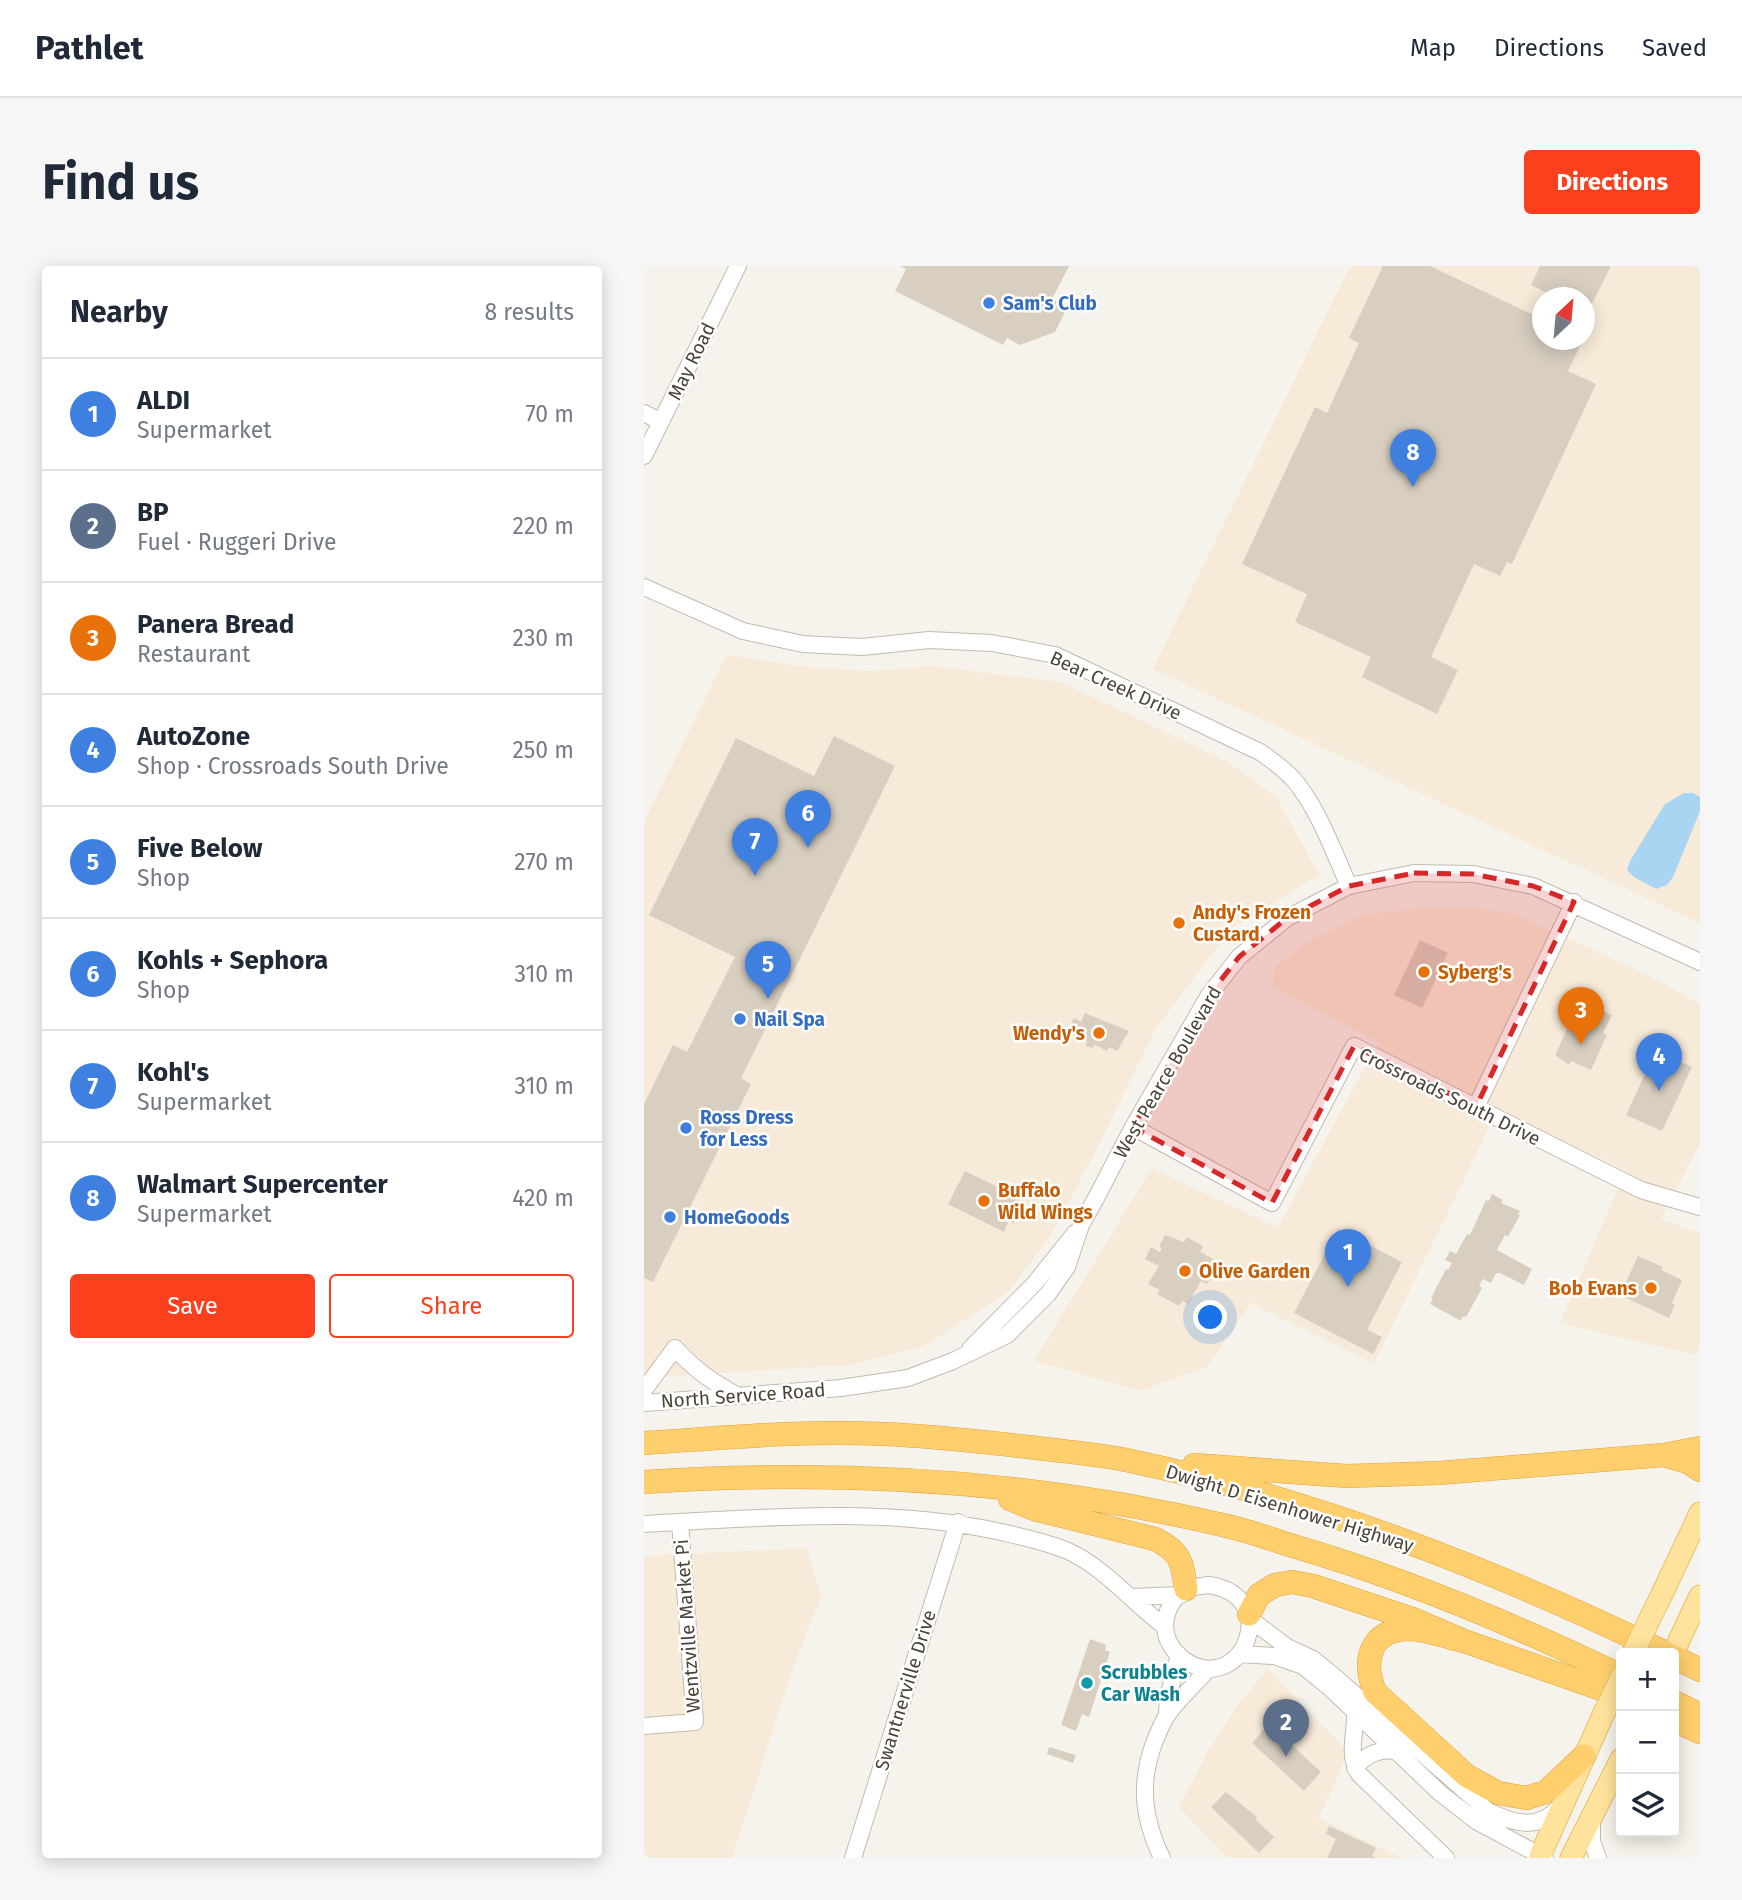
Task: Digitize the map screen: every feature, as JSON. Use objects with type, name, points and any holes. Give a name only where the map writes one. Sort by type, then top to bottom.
[{"type":"highway","name":"Dwight D Eisenhower Highway","points":[[644,1443],[768,1435],[882,1434],[1002,1444],[1124,1459],[1243,1489],[1365,1527],[1491,1573],[1655,1648]]},
{"type":"highway","points":[[1124,1459],[1347,1476],[1439,1473],[1664,1455],[1700,1448]]},
{"type":"highway","points":[[1664,1455],[1688,1462],[1700,1470]]},
{"type":"highway","name":"Dwight D Eisenhower Highway","points":[[644,1482],[821,1476],[974,1486],[1110,1502],[1229,1527],[1357,1565],[1479,1610],[1616,1675]]},
{"type":"highway","points":[[974,1486],[1034,1508],[1155,1539],[1171,1547],[1183,1565],[1184,1592]]},
{"type":"highway","points":[[1250,1616],[1259,1595],[1267,1589],[1292,1582],[1324,1589],[1415,1620],[1464,1641],[1616,1694]]},
{"type":"highway","points":[[1464,1641],[1408,1629],[1389,1633],[1374,1645],[1369,1658],[1369,1673],[1375,1692],[1466,1776],[1498,1793],[1526,1798],[1546,1792],[1584,1756]]},
{"type":"highway","points":[[1679,1658],[1700,1670]]},
{"type":"highway","points":[[1679,1704],[1700,1714]]},
{"type":"highway","points":[[1679,1722],[1700,1732]]},
{"type":"main road","points":[[1635,1648],[1700,1513]]},
{"type":"main road","points":[[1676,1648],[1697,1602]]},
{"type":"main road","points":[[1542,1857],[1616,1688]]},
{"type":"main road","points":[[1571,1858],[1616,1769]]},
{"type":"street","name":"May Road","points":[[644,456],[738,266]]},
{"type":"street","points":[[644,413],[660,422]]},
{"type":"street","name":"Bear Creek Drive","points":[[644,587],[743,631],[803,644],[862,648],[929,640],[953,641],[992,643],[1055,656],[1260,752],[1278,765],[1295,781],[1319,821],[1349,886]]},
{"type":"street","name":"West Pearce Boulevard","points":[[841,1388],[908,1378],[963,1355],[1035,1283],[1082,1225],[1133,1127],[1209,995],[1239,957],[1287,918],[1349,886],[1414,873],[1473,874],[1534,886],[1574,902],[1700,962]]},
{"type":"street","points":[[1476,1107],[1574,902]]},
{"type":"street","name":"Crossroads South Drive","points":[[1133,1127],[1272,1203],[1354,1046],[1641,1190],[1700,1208]]},
{"type":"street","points":[[644,1390],[675,1348],[707,1379],[738,1395]]},
{"type":"street","name":"North Service Road","points":[[644,1403],[841,1388]]},
{"type":"street","points":[[644,1524],[841,1515],[958,1522],[1029,1538],[1069,1552],[1105,1575],[1164,1626]]},
{"type":"street","name":"Wentzville Market Pi","points":[[644,1726],[695,1722],[680,1522]]},
{"type":"street","name":"Swantnerville Drive","points":[[853,1858],[958,1522]]},
{"type":"street","points":[[1130,1597],[1184,1592],[1209,1585],[1223,1587],[1234,1593],[1250,1616],[1287,1647],[1313,1658],[1489,1811],[1515,1823],[1537,1823],[1547,1818],[1566,1798]]},
{"type":"street","points":[[1184,1592],[1168,1611],[1164,1626],[1166,1638],[1178,1655],[1197,1667],[1209,1670]]},
{"type":"street","points":[[1167,1714],[1209,1670],[1228,1664],[1240,1654],[1246,1644],[1250,1616]]},
{"type":"street","points":[[1240,1654],[1274,1656],[1303,1666],[1440,1793],[1476,1821],[1542,1857]]},
{"type":"street","points":[[1162,1858],[1149,1827],[1143,1793],[1149,1761],[1167,1714],[1168,1697],[1178,1655]]},
{"type":"street","points":[[1354,1712],[1351,1756],[1355,1768],[1365,1782],[1446,1858]]},
{"type":"street","points":[[1355,1768],[1366,1756],[1373,1753],[1396,1751]]},
{"type":"street","points":[[1489,1811],[1499,1832]]},
{"type":"street","points":[[1593,1814],[1592,1841],[1598,1858]]},
{"type":"highlighted area","points":[[1414,873],[1473,874],[1533,886],[1574,902],[1476,1107],[1354,1046],[1272,1203],[1133,1127],[1209,995],[1239,957],[1287,918],[1349,886]]},
{"type":"shaded area","points":[[1350,266],[1700,266],[1700,923],[1153,669]]},
{"type":"shaded area","points":[[727,655],[806,667],[869,671],[932,666],[1061,682],[1226,761],[1276,796],[1319,875],[1231,929],[1156,1028],[1095,1153],[1049,1238],[1008,1292],[924,1346],[848,1365],[644,1378],[644,822]]},
{"type":"shaded area","points":[[1470,907],[1514,914],[1648,975],[1700,1004],[1700,1143],[1661,1219],[1700,1233],[1700,1345],[1695,1355],[1560,1323],[1626,1170],[1497,1111],[1374,1364],[1251,1303],[1207,1367],[1140,1391],[1034,1361],[1152,1168],[1278,1228],[1380,1043],[1272,986],[1276,966],[1311,940],[1363,915],[1424,908]]},
{"type":"shaded area","points":[[807,1548],[821,1597],[792,1670],[732,1858],[644,1858],[644,1556]]},
{"type":"shaded area","points":[[1268,1669],[1348,1752],[1319,1818],[1402,1858],[1227,1858],[1179,1807],[1206,1755],[1237,1706]]},
{"type":"water","points":[[1684,793],[1693,793],[1700,797],[1700,811],[1673,877],[1667,885],[1656,889],[1627,870],[1665,804]]},
{"type":"building","name":"Sam's Club","points":[[900,266],[1069,266],[1052,299],[1068,306],[1055,332],[1020,345],[1007,338],[1003,345],[895,291],[906,269]]},
{"type":"building","points":[[1383,266],[1430,266],[1532,314],[1532,350],[1578,350],[1568,371],[1596,384],[1512,564],[1507,562],[1500,576],[1474,564],[1431,657],[1458,670],[1437,714],[1362,677],[1371,657],[1295,622],[1307,594],[1242,564],[1315,407],[1327,413],[1359,343],[1349,338]]},
{"type":"building","points":[[1540,266],[1611,266],[1595,297],[1595,287],[1531,285]]},
{"type":"building","points":[[834,736],[895,766],[741,1078],[751,1084],[653,1282],[644,1278],[644,1104],[673,1045],[687,1052],[735,957],[649,915],[736,738],[814,776]]},
{"type":"building","name":"Syberg's","points":[[1420,940],[1448,953],[1441,966],[1445,968],[1441,977],[1438,975],[1422,1008],[1394,995]]},
{"type":"building","points":[[1583,1002],[1612,1015],[1603,1033],[1607,1035],[1591,1070],[1571,1061],[1569,1065],[1555,1055]]},
{"type":"building","name":"Wendy's","points":[[1085,1013],[1129,1031],[1117,1051],[1109,1047],[1107,1051],[1095,1045],[1092,1048],[1086,1046],[1087,1041],[1079,1037],[1077,1041],[1073,1039],[1075,1035],[1067,1031],[1074,1018],[1081,1022]]},
{"type":"building","points":[[1656,1050],[1692,1067],[1662,1131],[1626,1115]]},
{"type":"building","name":"Buffalo Wild Wings","points":[[965,1171],[1020,1198],[1013,1213],[1018,1218],[1013,1224],[1009,1220],[1004,1232],[948,1204]]},
{"type":"building","points":[[1492,1194],[1503,1200],[1501,1203],[1520,1211],[1508,1237],[1505,1235],[1497,1250],[1532,1269],[1524,1285],[1500,1273],[1496,1273],[1491,1283],[1483,1279],[1479,1286],[1482,1288],[1461,1321],[1430,1304],[1433,1299],[1431,1298],[1452,1263],[1445,1260],[1450,1251],[1456,1254],[1467,1234],[1470,1235],[1486,1200],[1489,1201]]},
{"type":"building","points":[[1338,1229],[1402,1262],[1367,1330],[1382,1337],[1373,1354],[1294,1313]]},
{"type":"building","name":"Olive Garden","points":[[1165,1235],[1184,1242],[1187,1237],[1203,1246],[1200,1252],[1213,1259],[1211,1264],[1216,1268],[1207,1284],[1201,1281],[1188,1304],[1182,1301],[1179,1306],[1157,1294],[1160,1290],[1148,1284],[1159,1266],[1145,1259],[1151,1247],[1160,1252],[1162,1248],[1159,1247]]},
{"type":"building","name":"Bob Evans","points":[[1638,1256],[1663,1267],[1661,1270],[1682,1280],[1669,1318],[1620,1295]]},
{"type":"building","name":"Scrubbles Car Wash","points":[[1090,1639],[1106,1645],[1105,1650],[1110,1652],[1089,1717],[1082,1714],[1076,1731],[1061,1725]]},
{"type":"building","points":[[1269,1724],[1321,1772],[1304,1791],[1252,1743]]},
{"type":"building","points":[[1049,1747],[1076,1755],[1073,1763],[1047,1754]]},
{"type":"building","points":[[1226,1792],[1257,1817],[1255,1819],[1274,1837],[1259,1853],[1211,1807]]},
{"type":"building","points":[[1329,1826],[1376,1848],[1372,1856],[1376,1858],[1327,1858],[1336,1839],[1326,1834]]},
{"type":"place","name":"Sam's Club","points":[[989,303]]},
{"type":"place","name":"Walmart Supercenter","points":[[1413,487]]},
{"type":"place","name":"Kohls + Sephora","points":[[808,848]]},
{"type":"place","name":"Kohl's","points":[[755,876]]},
{"type":"place","name":"Andy's Frozen Custard","points":[[1179,923]]},
{"type":"place","name":"Syberg's","points":[[1424,972]]},
{"type":"place","name":"Five Below","points":[[768,999]]},
{"type":"place","name":"Nail Spa","points":[[740,1019]]},
{"type":"place","name":"Wendy's","points":[[1099,1033]]},
{"type":"place","name":"Panera Bread","points":[[1581,1045]]},
{"type":"place","name":"AutoZone","points":[[1659,1091]]},
{"type":"place","name":"Ross Dress for Less","points":[[686,1128]]},
{"type":"place","name":"Buffalo Wild Wings","points":[[984,1201]]},
{"type":"place","name":"HomeGoods","points":[[670,1217]]},
{"type":"place","name":"Olive Garden","points":[[1185,1271]]},
{"type":"place","name":"ALDI","points":[[1348,1287]]},
{"type":"place","name":"Bob Evans","points":[[1651,1288]]},
{"type":"place","name":"Scrubbles Car Wash","points":[[1087,1683]]},
{"type":"place","name":"BP","points":[[1286,1757]]}]
